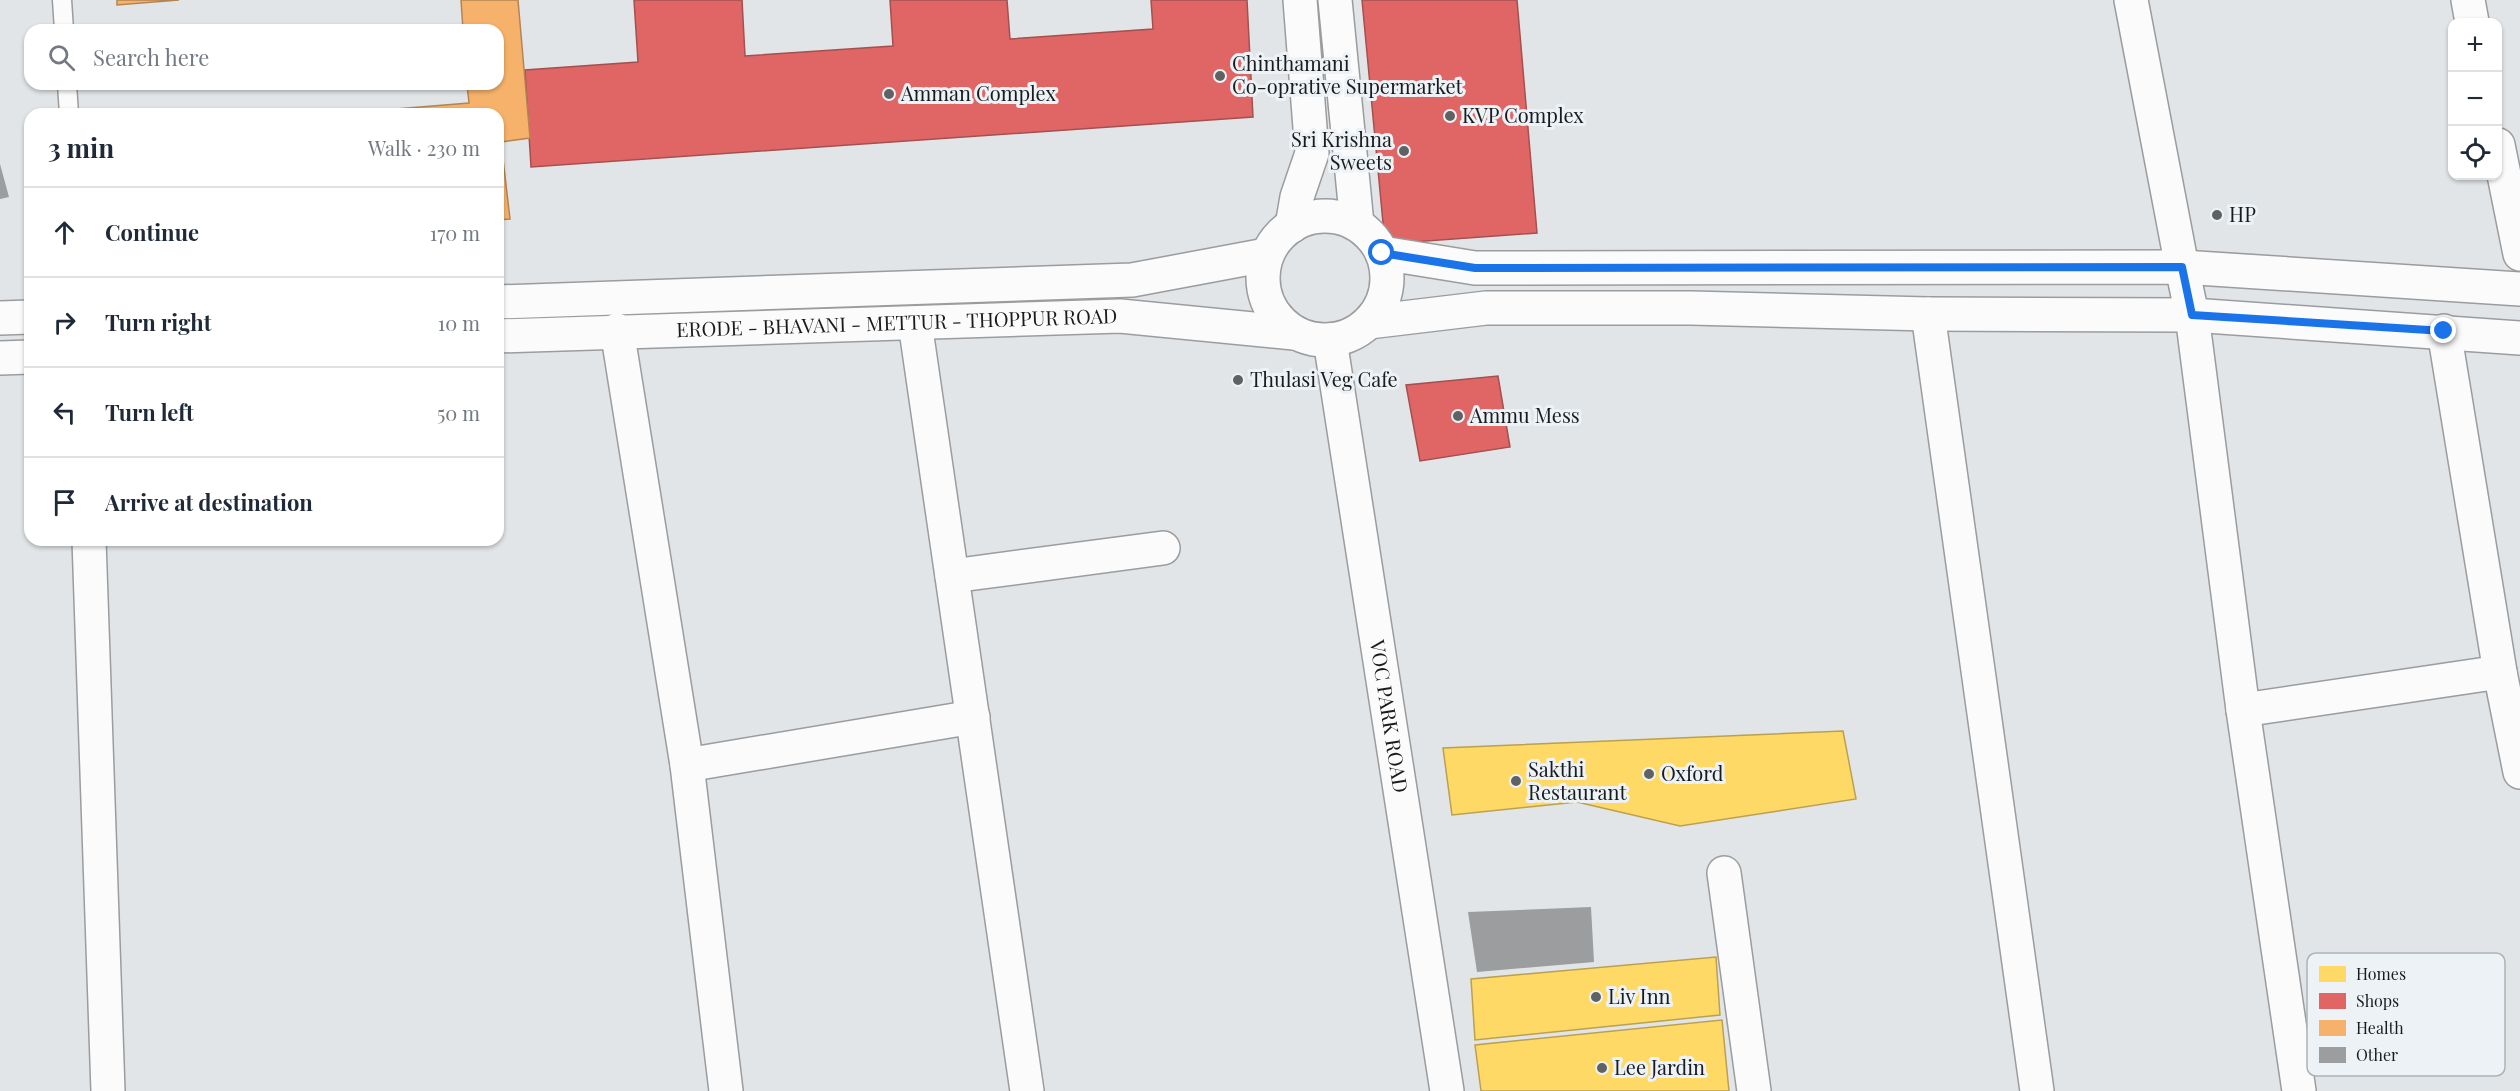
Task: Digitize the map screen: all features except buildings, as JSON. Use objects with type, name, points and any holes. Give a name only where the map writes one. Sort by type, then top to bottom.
[{"type":"main road","points":[[1292,226],[1297,197],[1312,153],[1300,0]]},
{"type":"main road","points":[[1335,0],[1357,224]]},
{"type":"main road","points":[[2131,0],[2192,315],[2243,710],[2299,1091]]},
{"type":"main road","points":[[2468,0],[2471,18]]},
{"type":"main road","points":[[2502,165],[2520,254]]},
{"type":"main road","points":[[1294,333],[1280,322],[1269,308],[1263,291],[1262,272],[1266,255],[1283,231],[1304,218],[1325,216],[1341,218],[1357,224],[1371,236],[1382,253],[1388,282],[1379,310],[1369,322]]},
{"type":"main road","points":[[1382,253],[1475,268],[2182,267],[2520,289]]},
{"type":"main road","name":"ERODE - BHAVANI - METTUR - THOPPUR ROAD","points":[[504,302],[1132,280],[1266,255]]},
{"type":"main road","points":[[1369,322],[1486,308],[1691,308],[1928,314],[2192,315],[2520,338]]},
{"type":"main road","points":[[1928,314],[2037,1091]]},
{"type":"main road","name":"ERODE - BHAVANI - METTUR - THOPPUR ROAD","points":[[504,336],[617,330],[1120,316],[1294,333],[1330,340],[1358,331],[1369,322]]},
{"type":"main road","points":[[0,318],[24,317]]},
{"type":"main road","points":[[915,323],[1027,1091]]},
{"type":"main road","points":[[617,330],[687,765],[726,1091]]},
{"type":"main road","points":[[2444,331],[2500,672],[2520,772]]},
{"type":"main road","name":"VOC PARK ROAD","points":[[1330,340],[1448,1091]]},
{"type":"main road","points":[[0,358],[24,357]]},
{"type":"main road","points":[[89,546],[108,1091]]},
{"type":"main road","points":[[952,576],[1163,548]]},
{"type":"main road","points":[[2243,710],[2500,672]]},
{"type":"main road","points":[[687,765],[973,717]]},
{"type":"main road","points":[[1724,873],[1754,1091]]},
{"type":"lane","points":[[62,0],[64,24]]},
{"type":"lane","points":[[67,90],[69,108]]},
{"type":"place","name":"Chinthamani Co-oprative Supermarket","points":[[1220,76]]},
{"type":"place","name":"Amman Complex","points":[[889,94]]},
{"type":"place","name":"KVP Complex","points":[[1450,116]]},
{"type":"place","name":"Sri Krishna Sweets","points":[[1404,151]]},
{"type":"place","name":"HP","points":[[2217,215]]},
{"type":"place","name":"Thulasi Veg Cafe","points":[[1238,380]]},
{"type":"place","name":"Ammu Mess","points":[[1458,416]]},
{"type":"place","name":"Oxford","points":[[1649,774]]},
{"type":"place","name":"Sakthi Restaurant","points":[[1516,781]]},
{"type":"place","name":"Liv Inn","points":[[1596,997]]},
{"type":"place","name":"Lee Jardin","points":[[1602,1068]]},
{"type":"route","points":[[1382,253],[1475,268],[2182,267],[2192,315],[2444,331]]}]
